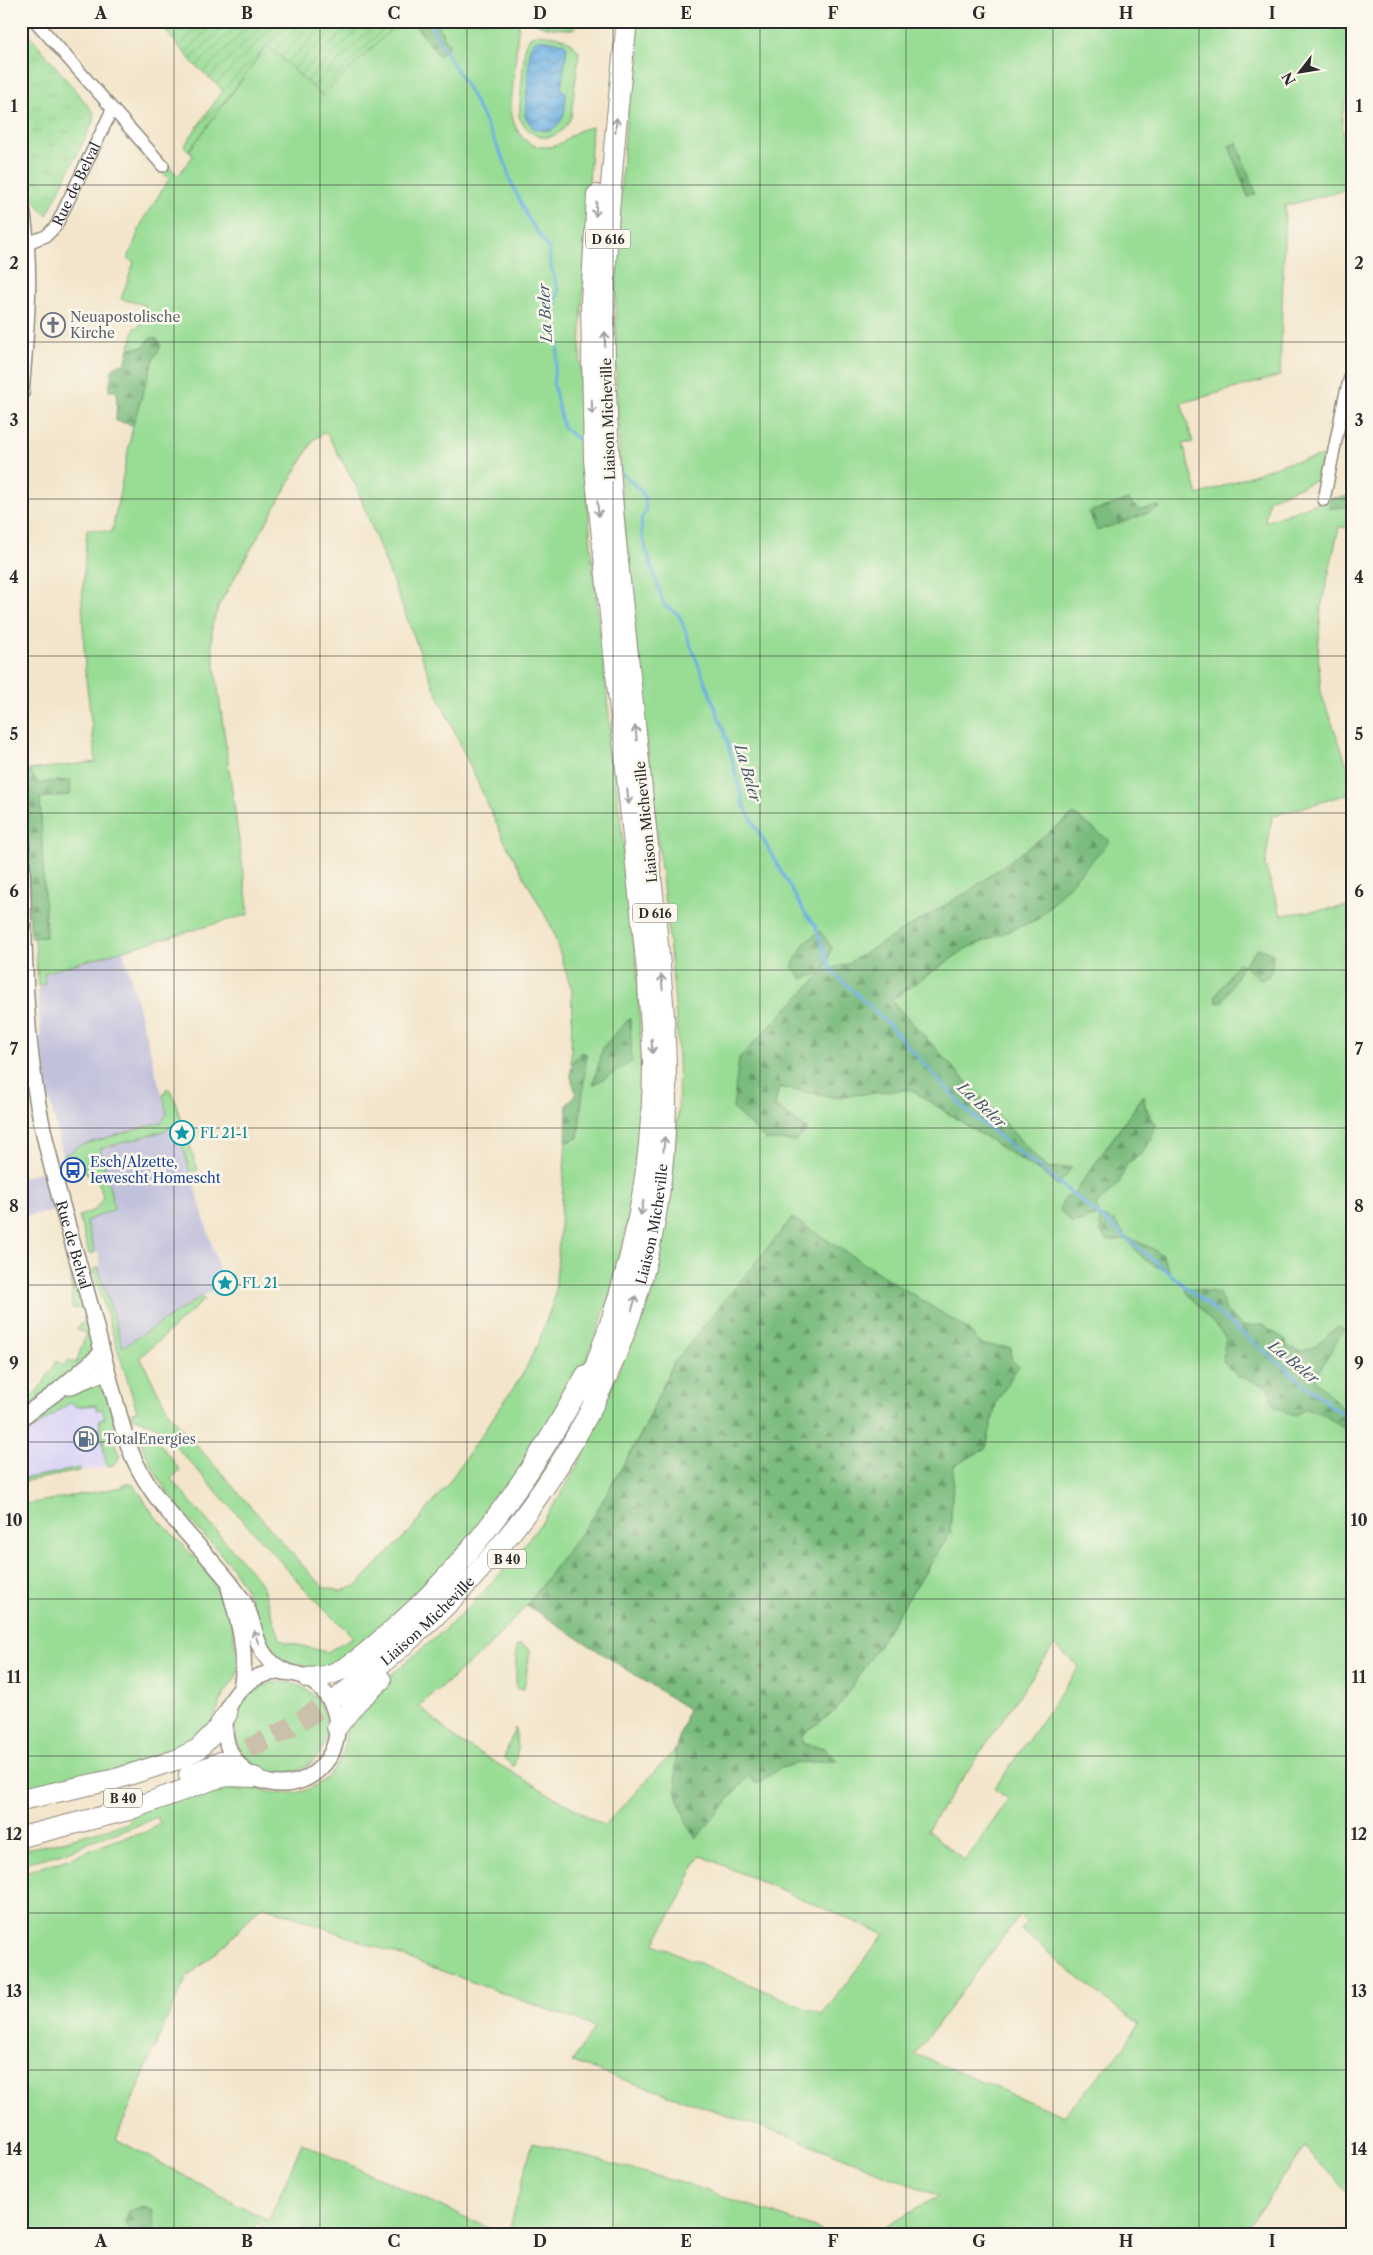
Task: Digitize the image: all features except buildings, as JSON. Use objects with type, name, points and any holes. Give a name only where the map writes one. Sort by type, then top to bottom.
[{"type":"highway","name":"Liaison Micheville","points":[[339,1691],[379,1667],[425,1627],[468,1585],[510,1537],[556,1472],[577,1434],[645,1265],[654,1222],[662,1172],[667,1113],[667,1058],[662,978],[601,459],[591,302],[601,130],[613,21]]},
{"type":"highway","name":"Liaison Micheville","points":[[601,459],[605,290],[614,141],[627,21]]},
{"type":"highway","name":"B 40","points":[[308,1678],[331,1674],[344,1668],[371,1648],[413,1612],[458,1565],[506,1502],[611,1347]]},
{"type":"highway","name":"B 40","points":[[337,1727],[365,1693],[412,1656],[474,1596],[535,1524],[563,1483],[585,1442],[605,1397],[611,1347]]},
{"type":"highway","name":"B 40","points":[[21,1800],[116,1779],[176,1760],[198,1749],[215,1732],[227,1714]]},
{"type":"highway","name":"B 40","points":[[21,1813],[71,1803],[126,1788],[219,1758],[184,1777],[129,1796],[21,1823]]},
{"type":"highway","name":"B 40","points":[[21,1837],[128,1810],[214,1779],[229,1776],[254,1777]]},
{"type":"main road","points":[[21,203],[27,243],[29,290],[21,394]]},
{"type":"main road","name":"Rue de Belval","points":[[21,839],[25,982],[29,1044],[35,1089],[47,1146],[122,1426],[138,1469],[150,1488],[178,1525],[210,1557],[246,1605],[260,1648],[270,1660],[288,1672]]},
{"type":"main road","points":[[21,1418],[54,1394],[102,1352]]},
{"type":"main road","points":[[54,1394],[107,1371]]},
{"type":"main road","points":[[87,1380],[103,1384],[115,1398]]},
{"type":"main road","points":[[225,1577],[240,1627],[245,1667],[241,1688]]},
{"type":"main road","points":[[288,1672],[308,1678],[320,1687],[329,1699],[335,1712],[336,1741],[330,1755],[322,1767],[310,1776],[297,1782],[282,1784],[254,1777],[242,1768],[233,1756],[227,1743],[225,1728],[232,1700],[241,1688],[262,1675],[288,1672]]},
{"type":"street","points":[[21,23],[26,21]]},
{"type":"street","points":[[35,21],[163,166]]},
{"type":"street","name":"Rue de Belval","points":[[27,243],[46,236],[56,226],[112,110]]},
{"type":"street","points":[[1324,500],[1344,400],[1352,370]]},
{"type":"shaded area","points":[[123,950],[167,1114],[162,1122],[106,1138],[63,1155],[47,1088],[41,1043],[38,986],[45,985],[44,974]]},
{"type":"shaded area","points":[[176,1123],[223,1283],[123,1347],[98,1267],[101,1265],[98,1252],[95,1253],[86,1221],[115,1209],[100,1150],[164,1131]]},
{"type":"shaded area","points":[[42,1171],[54,1211],[23,1217],[28,1239],[21,1240],[21,1178]]},
{"type":"shaded area","points":[[71,1402],[80,1407],[96,1405],[102,1408],[105,1419],[99,1421],[106,1464],[109,1466],[80,1471],[79,1468],[21,1479],[21,1438]]},
{"type":"green space","points":[[157,21],[400,21],[322,96],[267,45],[189,151],[184,146],[223,90],[194,64]]},
{"type":"green space","points":[[400,21],[412,21],[439,56],[449,46],[436,21],[519,21],[511,105],[517,130],[528,142],[535,146],[544,147],[557,145],[579,131],[592,127],[580,347],[583,430],[592,560],[638,980],[643,1106],[634,1197],[612,1288],[594,1342],[578,1379],[502,1500],[390,1628],[321,1671],[285,1661],[273,1655],[267,1649],[244,1586],[234,1570],[176,1504],[156,1473],[135,1428],[156,1439],[180,1470],[171,1479],[257,1578],[263,1588],[280,1638],[285,1642],[327,1652],[353,1637],[308,1592],[158,1427],[132,1417],[131,1413],[137,1411],[93,1270],[98,1267],[123,1347],[202,1296],[204,1300],[140,1357],[170,1415],[312,1576],[324,1587],[340,1591],[356,1586],[411,1530],[447,1485],[523,1374],[539,1341],[555,1296],[566,1142],[578,1138],[581,1052],[571,1064],[572,991],[552,928],[503,838],[430,678],[356,486],[326,432],[314,439],[219,605],[212,625],[212,645],[249,914],[44,973],[45,985],[38,986],[35,938],[46,936],[40,798],[70,795],[70,780],[38,783],[29,770],[96,762],[85,670],[82,601],[87,529],[112,532],[133,425],[153,360],[160,348],[129,349],[135,327],[139,328],[145,305],[121,299],[134,262],[128,259],[143,220],[169,179],[160,170],[166,163],[178,176],[193,156],[189,151],[268,44],[393,27]]},
{"type":"green space","points":[[412,21],[436,21],[449,46],[439,56]]},
{"type":"green space","points":[[533,21],[580,21],[573,29],[557,29],[537,24]]},
{"type":"green space","points":[[637,21],[1352,21],[1352,76],[1342,118],[1346,168],[1352,167],[1352,188],[1285,206],[1280,376],[1181,403],[1193,442],[1183,444],[1198,495],[1283,464],[1324,456],[1317,480],[1269,499],[1265,522],[1331,498],[1329,508],[1352,507],[1352,528],[1339,527],[1321,608],[1318,653],[1321,693],[1352,778],[1352,793],[1272,816],[1265,866],[1281,915],[1352,906],[1352,2196],[1305,2147],[1243,2234],[873,2234],[939,2196],[792,2137],[572,2062],[595,2027],[262,1905],[228,1942],[187,1977],[165,2023],[116,2139],[269,2221],[302,2143],[502,2234],[272,2234],[257,2223],[249,2234],[21,2234],[21,1873],[72,1858],[115,1840],[146,1832],[160,1824],[157,1817],[131,1828],[90,1841],[74,1850],[21,1864],[21,1850],[59,1842],[128,1823],[130,1818],[141,1809],[243,1781],[257,1788],[286,1794],[299,1792],[324,1780],[334,1769],[342,1755],[348,1726],[361,1705],[381,1684],[432,1641],[484,1592],[528,1541],[554,1505],[577,1467],[604,1406],[619,1371],[644,1299],[663,1226],[670,1189],[675,1151],[679,1082],[674,994],[629,576],[618,422],[616,311],[619,210]],"holes":[[[1074,814],[1038,919],[967,948],[891,1000],[1046,1168],[1071,1167],[1058,1186],[1048,1177],[910,1089],[833,1097],[778,1087],[775,1106],[807,1130],[733,1109],[823,973],[793,966],[804,944],[820,931],[824,972],[847,964],[969,891]],[[1143,1096],[1145,1106],[1156,1125],[1140,1155],[1127,1163],[1119,1183],[1095,1205],[1099,1215],[1087,1217],[1063,1200],[1075,1192]],[[727,1300],[966,1328],[982,1345],[1011,1348],[1011,1359],[1018,1366],[996,1403],[986,1448],[954,1466],[950,1534],[837,1709],[802,1735],[803,1744],[825,1748],[837,1760],[798,1763],[778,1769],[757,1784],[748,1776],[677,1794],[675,1750],[604,1826],[457,1740],[419,1706],[485,1650],[527,1605],[595,1514],[644,1429],[672,1365]],[[1054,1645],[1079,1667],[994,1789],[1009,1799],[965,1861],[927,1830]],[[699,1855],[884,1934],[822,2015],[654,1944],[681,1897]],[[1019,1916],[1026,1923],[1021,1930],[1108,2002],[1139,2024],[1124,2047],[1064,2116],[915,2054]]]},
{"type":"green space","points":[[28,33],[94,113],[93,122],[47,215],[37,203],[29,184],[22,131],[21,35]]},
{"type":"green space","points":[[537,34],[550,35],[566,40],[579,52],[571,117],[560,132],[553,136],[545,137],[531,132],[524,126],[519,117],[525,45],[530,37]]},
{"type":"green space","points":[[1237,143],[1256,194],[1248,197],[1229,146]]},
{"type":"green space","points":[[150,338],[155,338],[160,342],[160,348],[153,360],[133,425],[116,421],[117,391],[109,391],[112,370],[117,365],[125,364],[129,349],[144,347]]},
{"type":"green space","points":[[1352,496],[1352,507],[1328,508],[1331,498]]},
{"type":"green space","points":[[1128,500],[1139,510],[1159,506],[1159,509],[1097,531],[1089,512]]},
{"type":"green space","points":[[29,770],[38,783],[71,780],[70,795],[40,798],[46,937],[30,938],[25,782]]},
{"type":"green space","points":[[1074,814],[1110,841],[1038,919],[967,948],[891,1000],[1046,1168],[1072,1167],[1058,1186],[1048,1177],[910,1089],[833,1097],[779,1087],[775,1106],[808,1130],[795,1141],[766,1140],[733,1109],[739,1058],[822,973],[802,979],[792,966],[804,944],[820,931],[832,948],[824,971],[847,964],[969,891]]},
{"type":"green space","points":[[1258,948],[1274,954],[1270,976],[1260,979],[1243,965]]},
{"type":"green space","points":[[1238,963],[1243,965],[1223,1001],[1217,1003],[1215,996]]},
{"type":"green space","points":[[630,1018],[632,1062],[593,1085],[603,1047]]},
{"type":"green space","points":[[581,1052],[587,1054],[578,1138],[566,1142],[567,1105],[576,1093],[571,1075],[571,1067]]},
{"type":"green space","points":[[167,1088],[172,1092],[198,1170],[190,1172],[176,1123],[164,1131],[100,1149],[115,1209],[86,1221],[95,1253],[89,1254],[79,1216],[95,1210],[103,1197],[98,1181],[85,1172],[86,1168],[67,1162],[63,1155],[71,1153],[75,1147],[162,1122],[167,1114],[163,1095]]},
{"type":"green space","points":[[1144,1095],[1145,1107],[1156,1125],[1151,1140],[1140,1155],[1127,1163],[1119,1183],[1096,1205],[1099,1215],[1115,1222],[1128,1238],[1152,1248],[1162,1255],[1170,1272],[1146,1260],[1127,1239],[1106,1241],[1101,1232],[1099,1216],[1087,1217],[1082,1222],[1071,1223],[1060,1210],[1063,1200],[1075,1192]]},
{"type":"green space","points":[[792,1218],[966,1328],[982,1345],[1011,1348],[1011,1359],[1018,1366],[996,1403],[986,1448],[954,1466],[950,1534],[837,1709],[802,1735],[803,1744],[825,1748],[837,1760],[798,1763],[778,1769],[757,1784],[748,1776],[697,1838],[686,1821],[677,1794],[675,1750],[688,1709],[527,1605],[595,1514],[644,1429],[672,1365]]},
{"type":"green space","points":[[71,1272],[75,1272],[85,1309],[72,1308]]},
{"type":"green space","points":[[1185,1287],[1219,1293],[1226,1311],[1242,1326],[1263,1325],[1286,1340],[1287,1346],[1301,1352],[1316,1346],[1338,1326],[1344,1329],[1315,1379],[1352,1420],[1352,1434],[1321,1413],[1306,1409],[1294,1416],[1275,1407],[1267,1386],[1237,1376],[1222,1360],[1226,1338],[1186,1292]]},
{"type":"green space","points":[[81,1323],[89,1325],[93,1345],[91,1351],[70,1374],[24,1410],[22,1407],[43,1384],[56,1361],[65,1366],[68,1360],[76,1363],[86,1333],[77,1330]]},
{"type":"green space","points":[[89,1384],[98,1385],[109,1400],[115,1423],[112,1432],[120,1455],[117,1463],[109,1466],[106,1464],[99,1420],[105,1418],[102,1409],[97,1410],[96,1405],[76,1407],[71,1402],[21,1438],[21,1425],[62,1395]]},
{"type":"green space","points":[[80,1468],[80,1471],[21,1482],[21,1479]]},
{"type":"green space","points":[[122,1484],[135,1486],[153,1514],[201,1564],[218,1588],[231,1616],[239,1669],[235,1679],[225,1692],[208,1732],[175,1755],[21,1794],[21,1739],[28,1738],[21,1704],[21,1505],[123,1487]]},
{"type":"green space","points":[[520,1644],[530,1650],[524,1689],[516,1688],[516,1646]]},
{"type":"green space","points":[[281,1682],[299,1685],[314,1695],[324,1710],[327,1728],[324,1746],[314,1761],[299,1771],[281,1774],[263,1771],[248,1761],[238,1746],[235,1728],[238,1710],[248,1695],[263,1685]]},
{"type":"green space","points":[[515,1728],[518,1748],[514,1767],[504,1758]]},
{"type":"green space","points":[[533,2142],[703,2189],[831,2234],[508,2234]]},
{"type":"green space","points":[[142,2206],[153,2211],[155,2227],[150,2234],[136,2234],[125,2224],[128,2212]]},
{"type":"water","points":[[539,39],[564,43],[567,48],[561,89],[566,92],[564,115],[559,124],[549,131],[534,129],[525,117],[530,48]]},
{"type":"waterway","name":"La Beler","points":[[428,21],[472,96],[505,162],[510,180],[529,220],[549,249],[551,267],[558,290],[554,317],[558,350],[553,382],[563,427],[587,447]]},
{"type":"waterway","name":"La Beler","points":[[618,469],[641,491],[645,498],[646,511],[641,520],[642,536],[664,605],[679,615],[725,733],[744,806],[806,915],[815,925],[831,970],[884,1020],[968,1112],[1074,1195],[1352,1423]]},
{"type":"tunnel","points":[[221,1762],[284,1731],[341,1695]]},
{"type":"place","name":"Neuapostolische Kirche","points":[[53,325]]},
{"type":"place","name":"FL 21-1","points":[[182,1133]]},
{"type":"place","name":"Esch/Alzette, Iewescht Homescht","points":[[73,1170]]},
{"type":"place","name":"FL 21","points":[[225,1283]]},
{"type":"place","name":"TotalEnergies","points":[[86,1439]]}]
